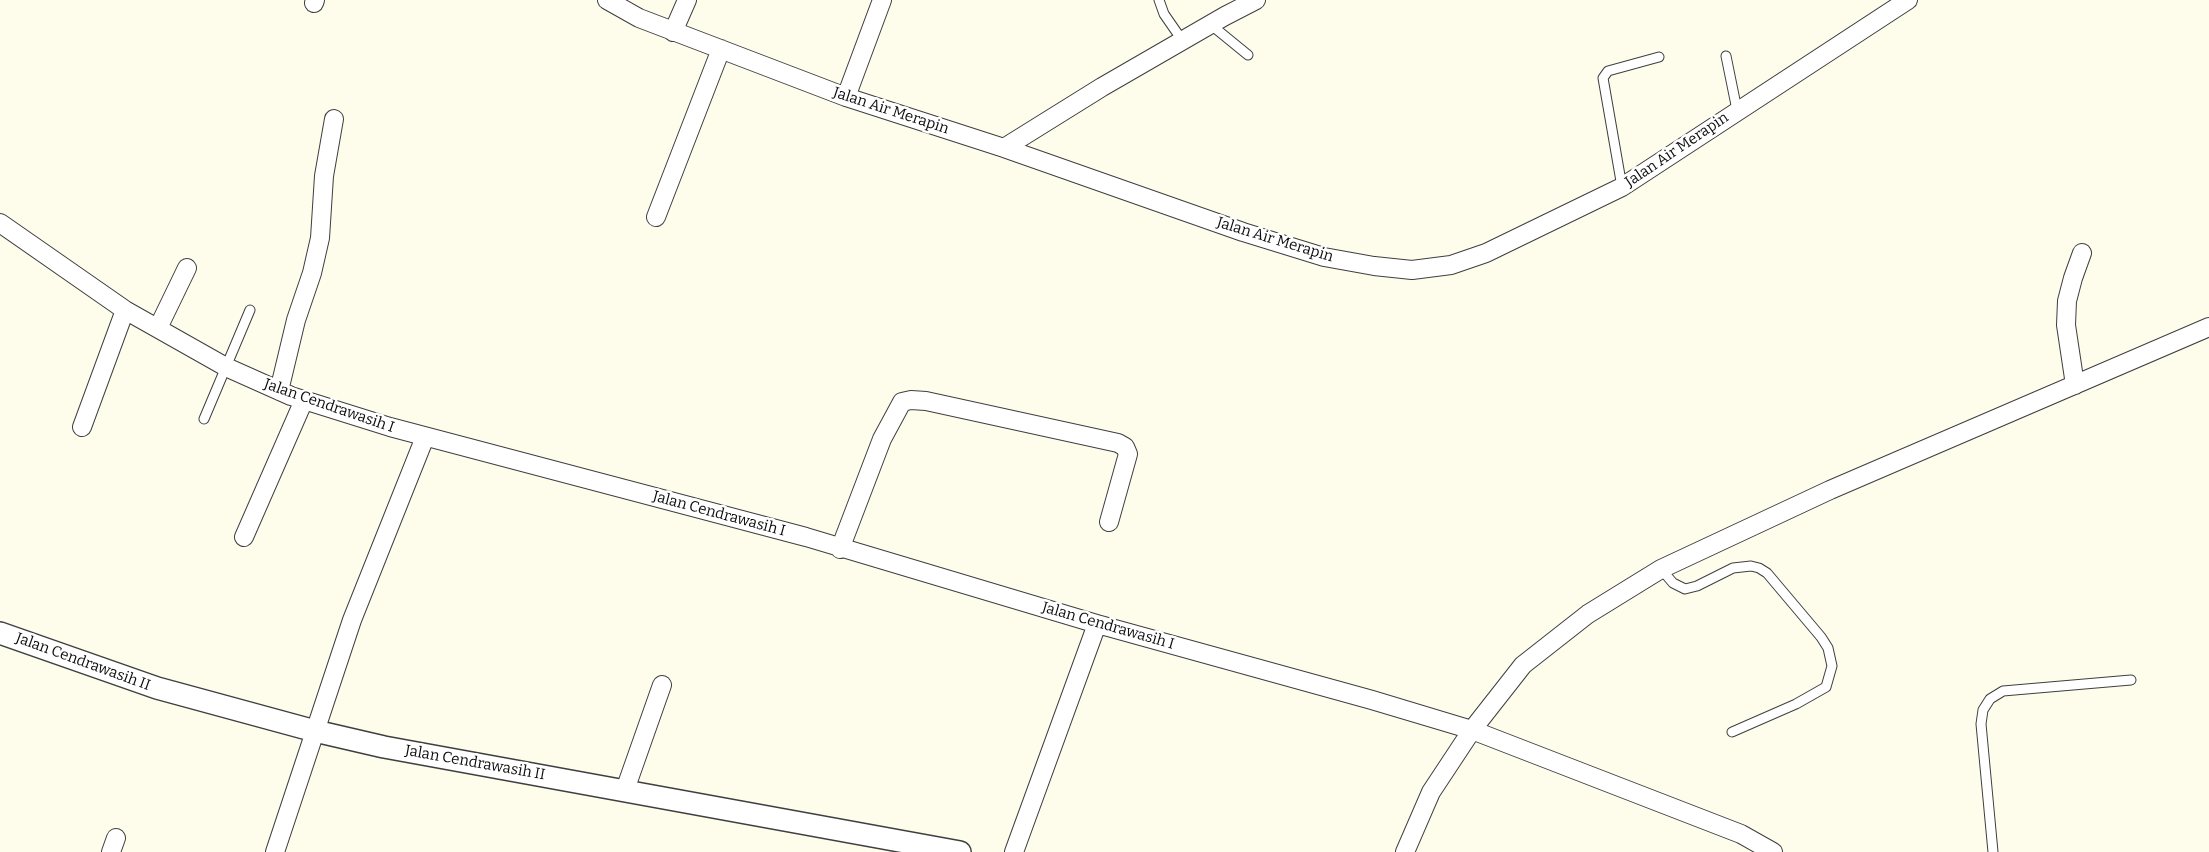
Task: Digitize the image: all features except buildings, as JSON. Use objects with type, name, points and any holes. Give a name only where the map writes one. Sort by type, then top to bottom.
[{"type":"street","name":"Jalan Air Merapin","points":[[607,0],[639,18],[672,32],[846,97],[1004,148],[1243,232],[1324,257],[1412,270],[1450,265],[1486,253],[1622,187],[1737,110],[1908,0]]},
{"type":"street","points":[[672,32],[687,0]]},
{"type":"street","points":[[846,97],[882,0]]},
{"type":"street","points":[[1004,148],[1182,40],[1256,0]]},
{"type":"street","points":[[656,217],[721,49]]},
{"type":"street","points":[[279,390],[296,320],[312,273],[320,238],[324,176],[334,119]]},
{"type":"street","name":"Jalan Cendrawasih I","points":[[0,223],[125,310],[226,367],[304,400],[425,437],[806,538],[1097,624],[1363,697],[1472,730],[1742,834],[1773,852]]},
{"type":"street","points":[[2075,385],[2067,332],[2067,301],[2082,253]]},
{"type":"street","points":[[158,328],[187,268]]},
{"type":"street","points":[[82,427],[125,310]]},
{"type":"street","points":[[1405,852],[1432,792],[1472,730],[1523,665],[1588,614],[1661,569],[1839,486],[2209,327]]},
{"type":"street","points":[[244,537],[304,400]]},
{"type":"street","points":[[840,549],[882,439],[902,402],[911,400],[926,401],[1118,443],[1125,447],[1128,454],[1109,522]]},
{"type":"street","points":[[275,852],[352,620],[425,437]]},
{"type":"street","points":[[1014,852],[1097,624]]},
{"type":"street","name":"Jalan Cendrawasih II","points":[[0,633],[157,688],[315,731],[384,747],[960,852]]},
{"type":"street","points":[[625,790],[662,685]]},
{"type":"lane","points":[[1159,0],[1164,14],[1182,40]]},
{"type":"lane","points":[[1210,24],[1248,55]]},
{"type":"lane","points":[[1726,56],[1737,110]]},
{"type":"lane","points":[[1622,187],[1602,78],[1608,71],[1659,57]]},
{"type":"lane","points":[[204,419],[250,310]]},
{"type":"lane","points":[[1661,569],[1673,583],[1685,589],[1697,586],[1733,568],[1751,566],[1759,568],[1767,573],[1821,637],[1828,648],[1832,666],[1826,688],[1796,704],[1732,732]]},
{"type":"lane","points":[[1994,852],[1981,724],[1983,710],[1990,698],[2003,691],[2131,680]]}]
